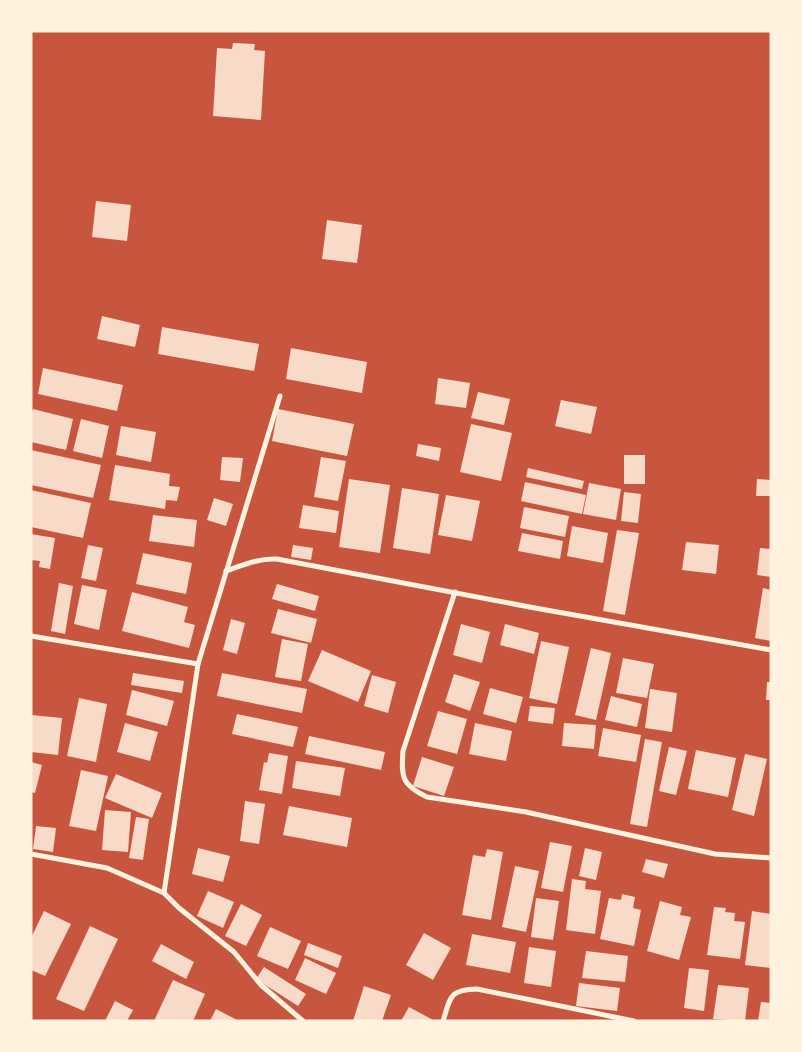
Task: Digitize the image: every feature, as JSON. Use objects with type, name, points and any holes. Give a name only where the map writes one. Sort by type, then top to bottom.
[{"type":"street","points":[[164,893],[198,664],[280,396]]},
{"type":"street","points":[[226,571],[253,561],[266,558],[277,559],[771,650]]},
{"type":"street","points":[[455,592],[403,751],[402,770],[404,779],[415,791],[427,797],[526,812],[715,854],[771,858]]},
{"type":"street","points":[[31,636],[198,664]]},
{"type":"street","points":[[31,854],[107,868],[164,893],[179,908],[234,952],[261,985],[304,1021]]},
{"type":"street","points":[[443,1021],[451,996],[457,992],[477,989],[634,1021]]},
{"type":"building","points":[[233,43],[255,44],[254,50],[265,51],[261,120],[213,116],[217,48],[232,49]]},
{"type":"building","points":[[96,201],[131,205],[127,241],[92,237]]},
{"type":"building","points":[[327,220],[362,225],[357,263],[322,259]]},
{"type":"building","points":[[102,316],[140,325],[135,347],[97,339]]},
{"type":"building","points":[[162,327],[259,344],[254,371],[158,354]]},
{"type":"building","points":[[291,348],[367,362],[362,393],[286,379]]},
{"type":"building","points":[[43,368],[123,385],[117,411],[38,394]]},
{"type":"building","points":[[438,378],[470,383],[466,408],[435,404]]},
{"type":"building","points":[[478,392],[510,399],[504,425],[471,418]]},
{"type":"building","points":[[561,400],[597,407],[591,434],[555,426]]},
{"type":"building","points":[[33,409],[73,419],[66,450],[31,442],[31,416]]},
{"type":"building","points":[[278,409],[354,424],[347,456],[272,441]]},
{"type":"building","points":[[81,419],[109,426],[102,458],[73,451]]},
{"type":"building","points":[[471,424],[512,433],[501,481],[460,472]]},
{"type":"building","points":[[121,426],[156,432],[151,462],[116,455]]},
{"type":"building","points":[[418,444],[441,448],[439,461],[416,456]]},
{"type":"building","points":[[31,450],[101,465],[93,498],[31,485]]},
{"type":"building","points":[[624,455],[645,455],[645,484],[624,484]]},
{"type":"building","points":[[222,457],[243,458],[240,482],[220,480]]},
{"type":"building","points":[[321,457],[346,461],[338,501],[314,497]]},
{"type":"building","points":[[115,465],[170,474],[169,486],[180,487],[177,501],[166,500],[165,509],[109,500]]},
{"type":"building","points":[[528,468],[584,481],[582,489],[526,477]]},
{"type":"building","points":[[349,479],[390,485],[380,553],[339,547]]},
{"type":"building","points":[[757,479],[771,480],[771,496],[756,496]]},
{"type":"building","points":[[525,482],[586,495],[582,514],[521,501]]},
{"type":"building","points":[[589,483],[621,489],[616,520],[583,514]]},
{"type":"building","points":[[402,488],[439,494],[430,554],[393,548]]},
{"type":"building","points":[[31,490],[91,503],[83,538],[31,527]]},
{"type":"building","points":[[624,492],[641,494],[638,523],[621,521]]},
{"type":"building","points":[[446,495],[480,501],[472,541],[438,535]]},
{"type":"building","points":[[214,498],[233,504],[226,526],[207,520]]},
{"type":"building","points":[[303,505],[339,511],[336,533],[299,528]]},
{"type":"building","points":[[524,507],[569,516],[565,537],[520,528]]},
{"type":"building","points":[[153,515],[197,520],[194,547],[149,541]]},
{"type":"building","points":[[572,526],[608,533],[603,563],[567,556]]},
{"type":"building","points":[[617,530],[639,533],[625,615],[603,611]]},
{"type":"building","points":[[522,533],[563,541],[560,559],[518,551]]},
{"type":"building","points":[[31,534],[55,538],[50,569],[39,567],[40,561],[31,560]]},
{"type":"building","points":[[686,542],[719,545],[716,574],[682,570]]},
{"type":"building","points":[[88,545],[103,548],[96,581],[81,578]]},
{"type":"building","points":[[293,545],[313,548],[311,560],[291,557]]},
{"type":"building","points":[[760,548],[771,549],[771,577],[757,575]]},
{"type":"building","points":[[143,553],[192,563],[186,594],[136,584]]},
{"type":"building","points":[[59,583],[73,586],[65,634],[51,631]]},
{"type":"building","points":[[277,584],[319,596],[315,611],[272,599]]},
{"type":"building","points":[[82,585],[107,590],[99,630],[74,624]]},
{"type":"building","points":[[763,588],[771,590],[771,641],[755,638]]},
{"type":"building","points":[[132,592],[188,607],[184,622],[195,625],[189,648],[122,631]]},
{"type":"building","points":[[278,609],[317,619],[311,643],[271,633]]},
{"type":"building","points":[[231,619],[245,623],[237,654],[223,650]]},
{"type":"building","points":[[461,624],[490,632],[482,663],[453,655]]},
{"type":"building","points":[[505,624],[539,633],[534,654],[500,645]]},
{"type":"building","points":[[282,639],[308,644],[301,681],[275,677]]},
{"type":"building","points":[[541,641],[569,647],[557,704],[529,698]]},
{"type":"building","points":[[591,648],[611,653],[596,720],[575,715]]},
{"type":"building","points":[[322,650],[371,671],[358,702],[308,681]]},
{"type":"building","points":[[623,658],[654,664],[647,698],[616,693]]},
{"type":"building","points":[[133,673],[184,681],[182,693],[131,685]]},
{"type":"building","points":[[222,673],[307,689],[302,713],[217,696]]},
{"type":"building","points":[[454,674],[480,682],[470,711],[445,702]]},
{"type":"building","points":[[372,675],[396,682],[388,713],[364,706]]},
{"type":"building","points":[[767,682],[771,682],[771,700],[766,700]]},
{"type":"building","points":[[490,688],[523,697],[516,723],[483,714]]},
{"type":"building","points":[[650,689],[677,693],[672,732],[645,728]]},
{"type":"building","points":[[132,690],[174,701],[167,726],[126,715]]},
{"type":"building","points":[[611,696],[642,704],[637,727],[605,720]]},
{"type":"building","points":[[79,698],[107,704],[96,762],[67,756]]},
{"type":"building","points":[[530,706],[555,708],[553,724],[528,721]]},
{"type":"building","points":[[438,711],[467,719],[457,754],[427,746]]},
{"type":"building","points":[[237,714],[298,727],[293,747],[232,734]]},
{"type":"building","points":[[31,715],[62,718],[58,755],[31,752]]},
{"type":"building","points":[[125,723],[158,732],[150,761],[117,752]]},
{"type":"building","points":[[475,723],[512,731],[506,761],[469,754]]},
{"type":"building","points":[[564,723],[596,725],[594,749],[562,746]]},
{"type":"building","points":[[603,728],[641,735],[636,762],[598,756]]},
{"type":"building","points":[[309,736],[385,752],[381,770],[305,754]]},
{"type":"building","points":[[645,739],[662,742],[647,827],[630,824]]},
{"type":"building","points":[[669,747],[687,751],[676,795],[659,791]]},
{"type":"building","points":[[696,750],[736,758],[728,797],[688,789]]},
{"type":"building","points":[[269,753],[288,756],[282,794],[259,790],[264,762],[267,763]]},
{"type":"building","points":[[745,754],[767,759],[754,816],[732,810]]},
{"type":"building","points":[[422,757],[454,767],[444,796],[413,786]]},
{"type":"building","points":[[296,761],[345,768],[340,796],[292,788]]},
{"type":"building","points":[[31,762],[42,765],[35,793],[31,792]]},
{"type":"building","points":[[81,770],[108,776],[96,831],[69,826]]},
{"type":"building","points":[[116,774],[162,793],[152,818],[105,798]]},
{"type":"building","points":[[245,801],[265,804],[259,844],[240,841]]},
{"type":"building","points":[[289,806],[352,818],[347,847],[283,835]]},
{"type":"building","points":[[105,810],[131,812],[128,852],[102,850]]},
{"type":"building","points":[[136,817],[149,819],[143,860],[129,858]]},
{"type":"building","points":[[36,826],[56,828],[53,852],[33,849]]},
{"type":"building","points":[[550,842],[572,846],[563,892],[541,888]]},
{"type":"building","points":[[198,848],[230,856],[223,882],[192,874]]},
{"type":"building","points":[[585,848],[602,852],[596,880],[579,876]]},
{"type":"building","points":[[487,849],[503,852],[491,920],[462,915],[473,855],[485,857]]},
{"type":"building","points":[[646,859],[668,864],[664,878],[642,872]]},
{"type":"building","points":[[515,866],[539,871],[526,932],[502,927]]},
{"type":"building","points":[[572,879],[586,881],[585,889],[601,891],[595,934],[566,930]]},
{"type":"building","points":[[208,891],[234,902],[223,928],[197,916]]},
{"type":"building","points":[[622,894],[635,897],[633,908],[641,910],[634,946],[600,939],[609,898],[621,900]]},
{"type":"building","points":[[536,898],[559,901],[553,940],[531,937]]},
{"type":"building","points":[[660,901],[682,907],[680,915],[691,917],[679,960],[647,951]]},
{"type":"building","points":[[241,904],[262,915],[246,946],[225,936]]},
{"type":"building","points":[[714,907],[726,908],[725,912],[735,913],[734,921],[745,922],[740,959],[707,955]]},
{"type":"building","points":[[44,911],[71,924],[45,976],[31,970],[31,938]]},
{"type":"building","points":[[752,911],[771,914],[771,968],[745,965]]},
{"type":"building","points":[[90,926],[118,939],[84,1011],[56,999]]},
{"type":"building","points":[[270,927],[301,941],[288,969],[257,956]]},
{"type":"building","points":[[424,933],[451,948],[433,980],[406,965]]},
{"type":"building","points":[[472,934],[516,942],[510,973],[466,965]]},
{"type":"building","points":[[308,943],[342,956],[338,968],[304,955]]},
{"type":"building","points":[[161,944],[194,962],[186,979],[152,961]]},
{"type":"building","points":[[529,947],[556,951],[551,987],[524,983]]},
{"type":"building","points":[[586,951],[628,956],[625,982],[582,978]]},
{"type":"building","points":[[305,958],[336,973],[326,994],[295,980]]},
{"type":"building","points":[[264,967],[306,994],[298,1006],[256,979]]},
{"type":"building","points":[[689,968],[709,970],[704,1011],[684,1008]]},
{"type":"building","points":[[173,980],[205,994],[193,1021],[154,1021]]},
{"type":"building","points":[[579,983],[620,988],[617,1011],[576,1006]]},
{"type":"building","points":[[718,985],[749,988],[745,1021],[713,1019]]},
{"type":"building","points":[[364,986],[391,995],[382,1021],[353,1021]]},
{"type":"building","points":[[115,1001],[133,1010],[127,1021],[105,1021]]},
{"type":"building","points":[[761,1002],[771,1003],[771,1021],[758,1021]]},
{"type":"building","points":[[409,1007],[435,1021],[401,1021]]},
{"type":"building","points":[[216,1009],[239,1021],[210,1021]]}]
